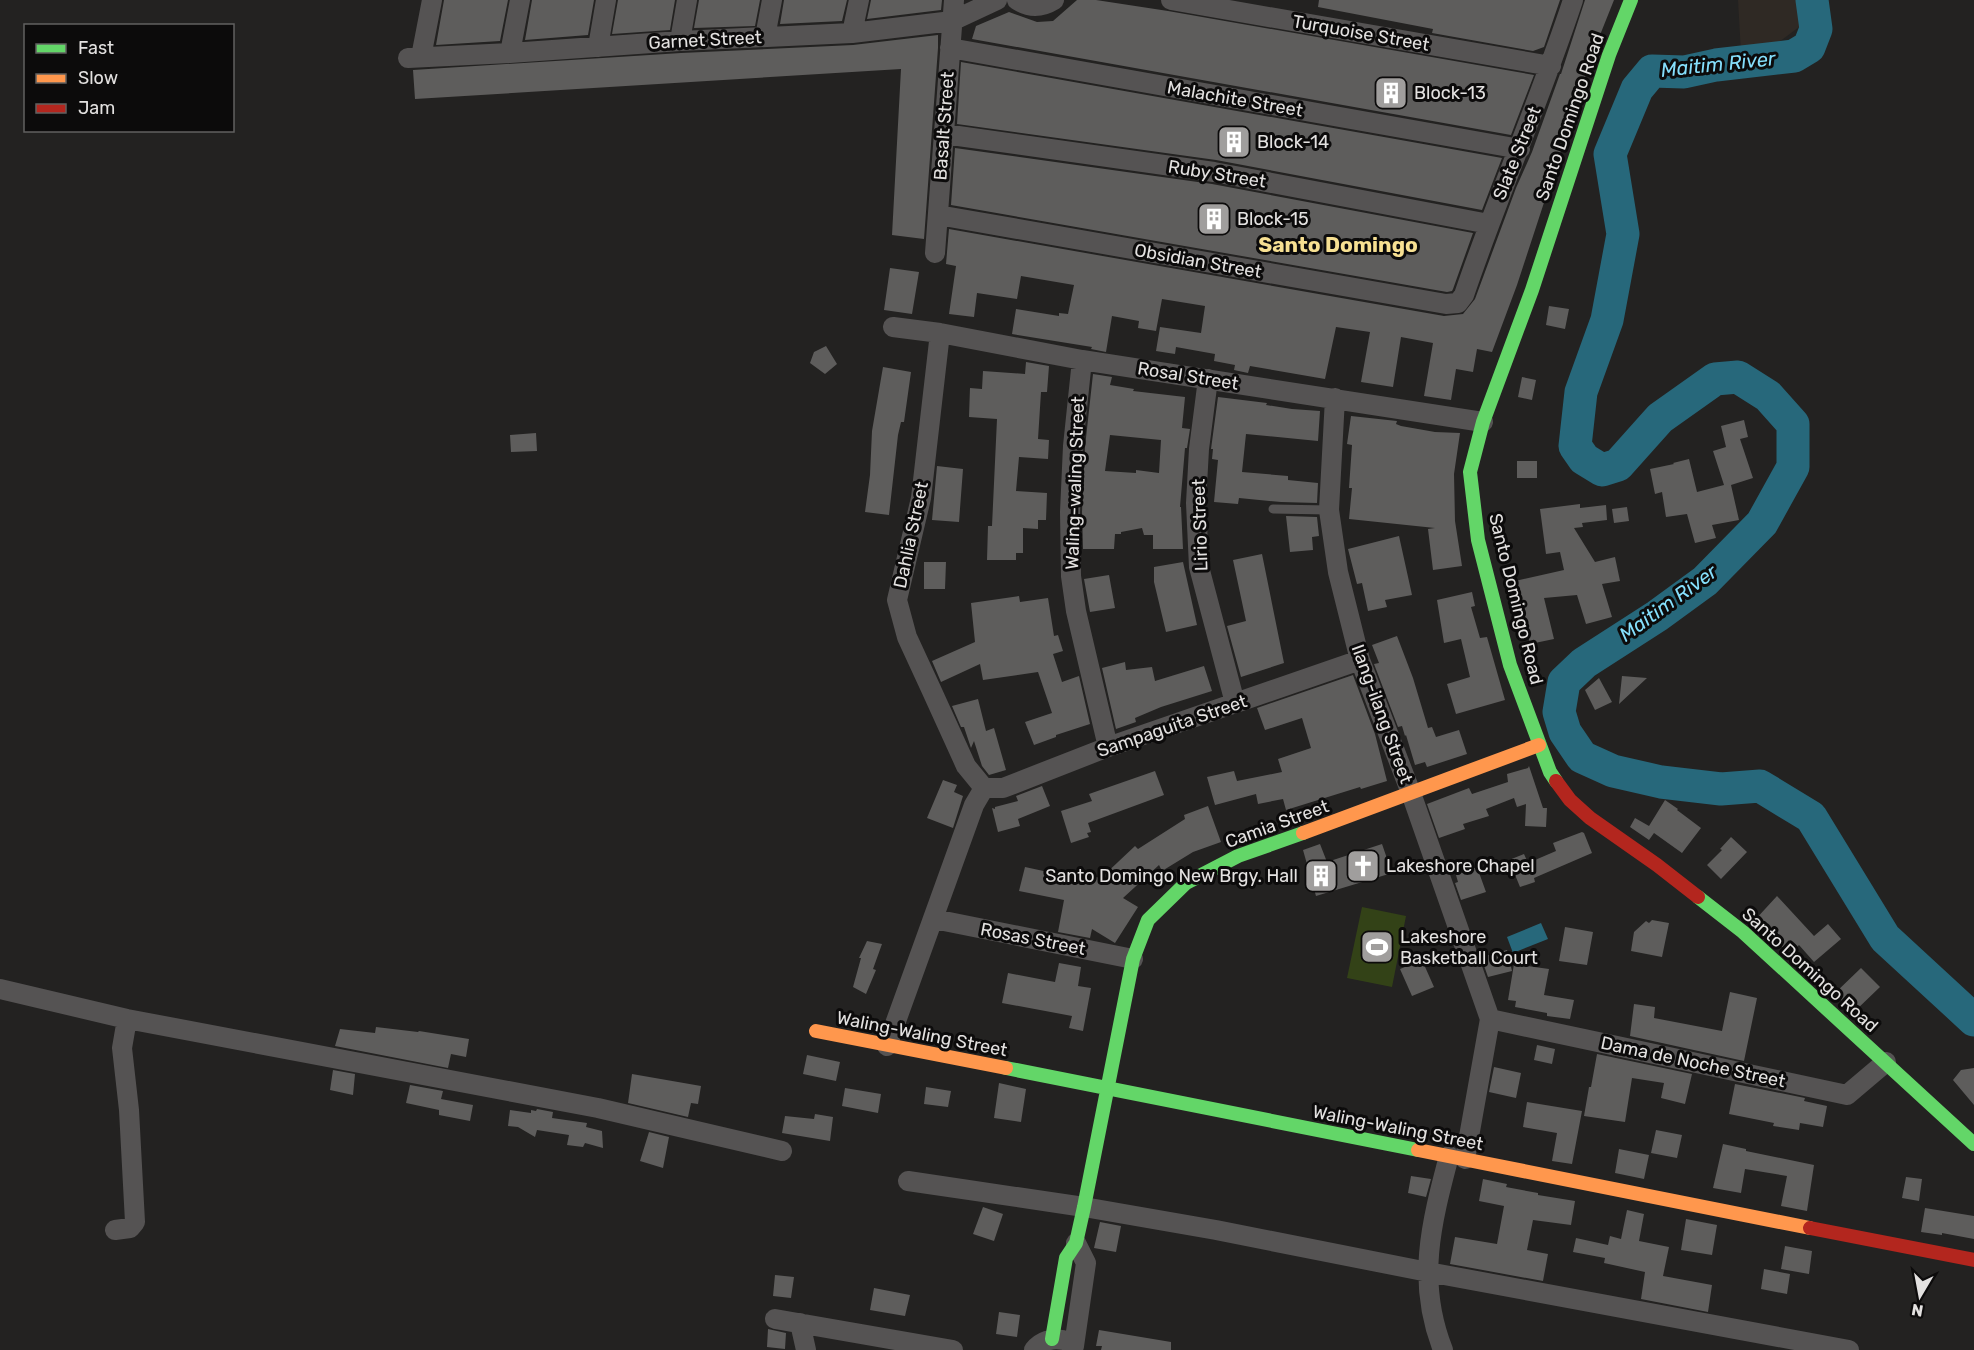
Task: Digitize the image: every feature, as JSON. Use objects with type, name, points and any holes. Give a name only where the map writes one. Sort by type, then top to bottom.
[{"type":"street","name":"Garnet Street","points":[[432,0],[415,58],[680,41],[852,33],[952,21],[997,0]]},
{"type":"street","points":[[510,53],[520,0]]},
{"type":"street","points":[[598,47],[606,0]]},
{"type":"street","points":[[680,41],[687,0]]},
{"type":"street","points":[[765,37],[772,0]]},
{"type":"street","points":[[852,33],[858,0]]},
{"type":"street","name":"Basalt Street","points":[[935,253],[954,0]]},
{"type":"street","points":[[1017,0],[1029,6],[1040,6],[1054,0]]},
{"type":"street","name":"Turquoise Street","points":[[1171,0],[1551,66]]},
{"type":"street","name":"Slate Street","points":[[1458,303],[1464,295],[1489,224],[1520,149],[1573,0]]},
{"type":"street","name":"Santo Domingo Road","points":[[1631,0],[1609,55],[1532,290],[1483,422],[1470,472],[1478,540],[1510,665],[1550,772],[1570,800],[1590,818],[1657,865],[1743,932],[1974,1144]]},
{"type":"street","name":"Malachite Street","points":[[950,48],[1520,149]]},
{"type":"street","name":"Ruby Street","points":[[944,134],[1214,172],[1489,224]]},
{"type":"street","name":"Obsidian Street","points":[[938,215],[1434,302],[1458,303]]},
{"type":"street","name":"Rosal Street","points":[[893,327],[940,333],[1082,360],[1483,422]]},
{"type":"street","name":"Dahlia Street","points":[[940,333],[921,498],[897,600],[907,637],[966,766],[984,788]]},
{"type":"street","name":"Waling-waling Street","points":[[1082,360],[1073,446],[1070,512],[1071,576],[1076,611],[1108,747]]},
{"type":"street","name":"Lirio Street","points":[[1208,379],[1199,449],[1196,504],[1199,567],[1235,703]]},
{"type":"street","name":"Ilang-ilang Street","points":[[1335,398],[1329,510],[1338,572],[1360,660],[1411,793],[1490,1019]]},
{"type":"street","name":"Sampaguita Street","points":[[984,788],[1003,788],[1108,747],[1360,660]]},
{"type":"street","name":"Camia Street","points":[[1052,1340],[1066,1258],[1076,1243],[1084,1207],[1133,959],[1148,920],[1186,884],[1238,856],[1539,745]]},
{"type":"street","points":[[887,1046],[974,805],[984,788]]},
{"type":"street","name":"Rosas Street","points":[[934,920],[1133,959]]},
{"type":"street","points":[[0,989],[127,1019],[598,1108],[782,1151]]},
{"type":"street","points":[[115,1230],[130,1228],[135,1222],[129,1110],[122,1048],[127,1019]]},
{"type":"street","points":[[1443,1350],[1429,1298],[1428,1272],[1432,1221],[1457,1157],[1490,1019]]},
{"type":"street","name":"Dama de Noche Street","points":[[1490,1019],[1847,1095],[1886,1062]]},
{"type":"street","name":"Waling-Waling Street","points":[[816,1031],[1974,1260]]},
{"type":"street","points":[[908,1181],[1084,1207],[1216,1230],[1849,1350]]},
{"type":"street","points":[[1076,1243],[1086,1263],[1076,1348]]},
{"type":"street","points":[[775,1319],[892,1345],[953,1350]]},
{"type":"street","points":[[800,1323],[806,1350]]},
{"type":"street","points":[[1034,1350],[1043,1342],[1052,1340],[1067,1341],[1076,1348]]},
{"type":"lane","points":[[1273,509],[1329,510]]},
{"type":"shaded area","points":[[1738,0],[1803,0],[1799,27],[1775,45],[1741,53]]},
{"type":"green space","name":"Lakeshore Basketball Court","points":[[1362,907],[1406,916],[1392,987],[1347,978]]},
{"type":"water","points":[[1541,923],[1548,939],[1513,953],[1507,937]]},
{"type":"building","points":[[444,0],[508,0],[500,41],[436,45]]},
{"type":"building","points":[[532,0],[594,0],[588,35],[525,40]]},
{"type":"building","points":[[618,0],[675,0],[670,30],[612,34]]},
{"type":"building","points":[[699,0],[760,0],[755,26],[694,28]]},
{"type":"building","points":[[784,0],[847,0],[842,21],[780,24]]},
{"type":"building","points":[[871,0],[942,0],[941,10],[867,19]]},
{"type":"building","name":"Block-13","points":[[1077,0],[1096,0],[1168,11],[1534,75],[1511,135],[972,39],[976,26],[1009,12],[1037,22],[1053,21]]},
{"type":"building","points":[[1319,0],[1560,0],[1544,47],[1533,51],[1432,33],[1433,29],[1318,7]]},
{"type":"building","points":[[1585,0],[1614,0],[1594,50],[1517,285],[1492,352],[1477,349],[1473,372],[1456,369],[1451,400],[1424,396],[1433,343],[1401,337],[1393,387],[1361,382],[1370,332],[1336,327],[1325,379],[1250,366],[1248,373],[1234,370],[1235,365],[1214,361],[1215,354],[1176,347],[1175,354],[1156,351],[1160,327],[1201,333],[1205,306],[1162,299],[1156,331],[1138,328],[1139,321],[1112,316],[1106,352],[1091,349],[1092,347],[1012,334],[1016,309],[1059,316],[1059,313],[1068,314],[1074,285],[1021,276],[1017,299],[977,293],[974,317],[949,314],[956,266],[946,264],[949,229],[1444,316],[1463,314],[1475,299],[1561,74]]},
{"type":"building","points":[[938,35],[924,239],[892,235],[901,69],[415,99],[413,70],[853,45]]},
{"type":"building","name":"Block-14","points":[[961,62],[1502,158],[1482,210],[1216,160],[957,124]]},
{"type":"building","name":"Block-15","points":[[955,148],[1212,184],[1473,233],[1453,289],[1447,292],[951,205]]},
{"type":"building","points":[[890,268],[919,272],[912,314],[884,310]]},
{"type":"building","points":[[1549,306],[1569,309],[1565,329],[1546,325]]},
{"type":"building","points":[[826,346],[837,364],[825,374],[810,363],[814,352]]},
{"type":"building","points":[[1026,362],[1049,366],[1047,392],[1041,392],[1038,439],[1049,440],[1048,459],[1019,457],[1016,491],[1047,493],[1046,520],[1038,520],[1038,529],[1023,528],[1023,553],[1016,553],[1016,560],[987,560],[988,526],[992,526],[997,419],[969,417],[970,388],[982,389],[983,371],[1025,374]]},
{"type":"building","points":[[883,367],[911,372],[904,422],[901,422],[898,435],[889,515],[865,512],[872,431]]},
{"type":"building","points":[[1093,374],[1112,377],[1110,385],[1134,389],[1133,391],[1185,397],[1182,428],[1190,429],[1187,448],[1185,448],[1180,507],[1183,549],[1153,549],[1153,535],[1144,535],[1142,528],[1115,534],[1114,549],[1083,549],[1085,447]],"holes":[[[1110,435],[1161,440],[1159,473],[1136,470],[1136,473],[1105,471]]]},
{"type":"building","points":[[1522,377],[1536,380],[1532,400],[1518,397]]},
{"type":"building","points":[[1218,397],[1267,403],[1266,405],[1292,409],[1320,411],[1318,441],[1246,434],[1242,472],[1288,476],[1288,480],[1318,483],[1317,503],[1239,498],[1238,504],[1214,502],[1218,460],[1212,459],[1213,449],[1211,449]]},
{"type":"building","points":[[1351,416],[1397,421],[1396,424],[1401,426],[1435,432],[1460,433],[1454,474],[1455,521],[1462,566],[1433,570],[1428,529],[1435,528],[1349,519],[1352,445],[1347,444]]},
{"type":"building","points":[[1744,420],[1748,437],[1740,439],[1753,478],[1731,485],[1739,520],[1712,525],[1716,538],[1695,543],[1687,514],[1666,517],[1662,492],[1655,494],[1650,469],[1689,459],[1697,492],[1724,485],[1713,451],[1726,447],[1721,426]]},
{"type":"building","points":[[536,433],[537,451],[511,452],[510,435]]},
{"type":"building","points":[[1517,461],[1537,461],[1537,478],[1517,478]]},
{"type":"building","points":[[937,466],[963,469],[959,522],[932,520]]},
{"type":"building","points":[[1580,504],[1580,508],[1606,505],[1607,520],[1582,523],[1583,527],[1574,528],[1595,562],[1615,557],[1620,581],[1602,584],[1612,617],[1586,624],[1577,595],[1544,598],[1554,639],[1530,644],[1515,581],[1564,570],[1560,552],[1546,554],[1540,509]]},
{"type":"building","points":[[1627,507],[1629,521],[1614,523],[1612,509]]},
{"type":"building","points":[[1286,516],[1317,517],[1319,536],[1312,537],[1313,550],[1290,552]]},
{"type":"building","points":[[1399,536],[1412,595],[1385,600],[1387,607],[1368,611],[1362,583],[1357,584],[1348,549]]},
{"type":"building","points":[[1262,554],[1284,663],[1241,677],[1227,626],[1246,621],[1233,560]]},
{"type":"building","points":[[924,562],[946,562],[945,589],[924,589]]},
{"type":"building","points":[[1183,562],[1197,625],[1166,632],[1154,582],[1154,567]]},
{"type":"building","points":[[1109,575],[1115,608],[1090,612],[1084,579]]},
{"type":"building","points":[[1472,592],[1475,606],[1471,607],[1480,638],[1487,637],[1505,700],[1456,714],[1447,684],[1470,677],[1461,639],[1444,643],[1437,600]]},
{"type":"building","points":[[1019,596],[1020,602],[1048,598],[1054,636],[1058,635],[1063,651],[1053,654],[1062,682],[1079,676],[1090,724],[1034,745],[1025,722],[1052,713],[1038,672],[983,680],[980,664],[941,682],[932,661],[975,642],[971,603]]},
{"type":"building","points":[[1397,636],[1428,728],[1432,727],[1436,737],[1459,730],[1467,754],[1427,767],[1425,762],[1415,765],[1406,735],[1402,726],[1398,727],[1374,664],[1379,663],[1372,645]]},
{"type":"building","points":[[1125,662],[1126,670],[1152,667],[1155,681],[1204,666],[1212,691],[1161,707],[1135,718],[1136,722],[1116,729],[1102,668]]},
{"type":"building","points":[[1353,675],[1375,734],[1387,781],[1286,810],[1283,799],[1258,804],[1256,794],[1215,805],[1207,777],[1234,771],[1237,781],[1282,772],[1278,759],[1311,748],[1302,718],[1265,730],[1257,708]]},
{"type":"building","points":[[1622,676],[1647,678],[1619,704]]},
{"type":"building","points":[[1599,678],[1612,702],[1595,710],[1585,690]]},
{"type":"building","points":[[978,699],[986,731],[994,728],[1006,770],[989,775],[982,766],[974,741],[971,748],[964,727],[961,727],[952,706]]},
{"type":"building","points":[[1529,766],[1543,808],[1547,808],[1546,827],[1525,826],[1526,804],[1517,807],[1514,798],[1486,809],[1489,816],[1463,824],[1465,829],[1439,838],[1427,804],[1469,788],[1472,794],[1508,782],[1507,774]]},
{"type":"building","points":[[1155,771],[1164,795],[1088,823],[1091,832],[1087,833],[1089,837],[1071,843],[1061,811],[1092,801],[1089,794]]},
{"type":"building","points":[[943,780],[957,785],[954,792],[963,796],[953,828],[927,818]]},
{"type":"building","points":[[1042,786],[1050,806],[1018,819],[1020,826],[998,832],[992,808],[1018,801],[1016,796]]},
{"type":"building","points":[[1665,800],[1701,828],[1682,853],[1654,833],[1649,840],[1630,827],[1635,818],[1649,826]]},
{"type":"building","points":[[1208,806],[1221,842],[1193,852],[1162,871],[1159,865],[1123,898],[1138,907],[1115,943],[1092,929],[1090,938],[1058,932],[1064,900],[1019,891],[1025,867],[1062,875],[1063,870],[1101,878],[1135,846],[1138,849],[1185,819],[1184,815]]},
{"type":"building","points":[[1582,832],[1592,853],[1534,878],[1535,882],[1520,887],[1509,860],[1524,854],[1528,863],[1556,851],[1553,843]]},
{"type":"building","points":[[1731,837],[1747,852],[1721,879],[1707,865]]},
{"type":"building","points":[[1320,844],[1327,862],[1382,844],[1392,873],[1316,896],[1303,850]]},
{"type":"building","points":[[1477,867],[1486,892],[1461,900],[1455,883],[1458,882],[1456,875]]},
{"type":"building","points":[[1777,896],[1814,936],[1828,924],[1841,939],[1814,962],[1799,945],[1790,954],[1754,921]]},
{"type":"building","points":[[1652,920],[1669,923],[1662,957],[1631,951],[1634,932],[1646,921],[1649,923]]},
{"type":"building","points":[[1565,927],[1593,932],[1587,965],[1559,961]]},
{"type":"building","points":[[867,941],[882,944],[873,969],[876,970],[866,994],[853,987],[861,958],[859,958]]},
{"type":"building","points":[[1507,950],[1512,971],[1488,977],[1481,957]]},
{"type":"building","points":[[1422,960],[1434,987],[1412,996],[1400,969]]},
{"type":"building","points":[[1059,963],[1081,967],[1078,986],[1091,988],[1083,1031],[1069,1028],[1072,1016],[1002,1003],[1008,973],[1055,982]]},
{"type":"building","points":[[1514,964],[1549,969],[1544,995],[1574,1000],[1570,1019],[1547,1016],[1547,1013],[1515,1007],[1516,1001],[1508,1000]]},
{"type":"building","points":[[1861,968],[1880,987],[1854,1012],[1834,994]]},
{"type":"building","points":[[1730,992],[1757,998],[1744,1061],[1630,1036],[1634,1004],[1655,1007],[1654,1018],[1722,1031]]},
{"type":"building","points":[[376,1027],[469,1039],[466,1057],[451,1054],[448,1068],[335,1046],[340,1029],[375,1033]]},
{"type":"building","points":[[1537,1045],[1555,1049],[1552,1064],[1534,1060]]},
{"type":"building","points":[[1597,1054],[1692,1074],[1685,1104],[1661,1098],[1664,1083],[1632,1078],[1625,1122],[1584,1116]]},
{"type":"building","points":[[807,1055],[840,1062],[836,1081],[803,1074]]},
{"type":"building","points":[[1494,1067],[1521,1073],[1516,1098],[1489,1092]]},
{"type":"building","points":[[1974,1068],[1974,1105],[1953,1080],[1961,1070]]},
{"type":"building","points":[[333,1070],[355,1074],[353,1095],[330,1090]]},
{"type":"building","points":[[632,1074],[701,1086],[698,1104],[691,1103],[688,1117],[628,1103]]},
{"type":"building","points":[[999,1083],[1026,1089],[1021,1122],[994,1118]]},
{"type":"building","points":[[1735,1084],[1805,1098],[1804,1101],[1827,1106],[1823,1127],[1800,1123],[1799,1130],[1773,1126],[1774,1123],[1729,1114]]},
{"type":"building","points":[[410,1085],[443,1091],[441,1099],[473,1105],[470,1121],[439,1115],[439,1110],[406,1103]]},
{"type":"building","points":[[926,1087],[951,1091],[948,1107],[924,1104]]},
{"type":"building","points":[[845,1088],[881,1094],[878,1113],[842,1106]]},
{"type":"building","points":[[1527,1102],[1582,1111],[1572,1164],[1552,1161],[1557,1133],[1523,1127]]},
{"type":"building","points":[[537,1109],[553,1112],[552,1118],[587,1123],[586,1127],[602,1131],[603,1148],[585,1143],[583,1147],[567,1145],[569,1135],[537,1130],[535,1137],[518,1127],[508,1126],[510,1110],[531,1113],[531,1110],[536,1111]]},
{"type":"building","points":[[815,1114],[833,1117],[830,1141],[782,1133],[785,1116],[814,1119]]},
{"type":"building","points":[[1656,1130],[1682,1135],[1677,1158],[1651,1153]]},
{"type":"building","points":[[649,1132],[669,1137],[663,1168],[640,1161]]},
{"type":"building","points":[[1723,1144],[1814,1165],[1807,1211],[1781,1206],[1787,1176],[1745,1169],[1741,1193],[1713,1188]]},
{"type":"building","points":[[1619,1149],[1649,1155],[1644,1179],[1615,1173]]},
{"type":"building","points":[[1411,1176],[1431,1179],[1426,1197],[1408,1193]]},
{"type":"building","points":[[1906,1177],[1922,1179],[1919,1201],[1902,1198]]},
{"type":"building","points":[[1483,1179],[1507,1184],[1506,1187],[1538,1193],[1538,1195],[1575,1201],[1571,1225],[1533,1220],[1527,1250],[1548,1254],[1543,1281],[1450,1264],[1455,1237],[1497,1244],[1504,1206],[1479,1201]]},
{"type":"building","points":[[983,1207],[1003,1214],[994,1241],[973,1234]]},
{"type":"building","points":[[1925,1208],[1974,1216],[1974,1239],[1921,1232]]},
{"type":"building","points":[[1627,1210],[1644,1214],[1639,1241],[1669,1247],[1663,1276],[1712,1285],[1708,1312],[1641,1299],[1645,1272],[1604,1263],[1605,1258],[1573,1252],[1576,1238],[1608,1245],[1610,1236],[1621,1239]]},
{"type":"building","points":[[1686,1219],[1717,1225],[1712,1255],[1681,1250]]},
{"type":"building","points":[[1100,1222],[1121,1226],[1116,1252],[1094,1248]]},
{"type":"building","points":[[1785,1246],[1812,1251],[1809,1274],[1781,1269]]},
{"type":"building","points":[[1764,1269],[1790,1274],[1787,1294],[1761,1289]]},
{"type":"building","points":[[775,1275],[794,1277],[791,1298],[773,1296]]},
{"type":"building","points":[[874,1288],[910,1295],[905,1316],[870,1310]]},
{"type":"building","points":[[999,1312],[1020,1315],[1017,1337],[996,1334]]},
{"type":"building","points":[[768,1329],[786,1333],[785,1349],[767,1347]]},
{"type":"building","points":[[1099,1330],[1171,1342],[1171,1350],[1101,1350],[1102,1346],[1096,1346]]},
{"type":"waterway","name":"Maitim River","points":[[1812,0],[1816,29],[1809,47],[1794,56],[1716,65],[1684,72],[1652,71],[1637,89],[1610,154],[1623,234],[1607,320],[1581,392],[1575,446],[1584,459],[1602,470],[1618,465],[1660,418],[1715,379],[1738,377],[1768,396],[1793,424],[1793,467],[1762,523],[1705,581],[1657,616],[1584,663],[1564,682],[1559,712],[1565,732],[1582,757],[1613,771],[1661,782],[1721,789],[1760,786],[1811,817],[1885,938],[1974,1020]]},
{"type":"traffic: fast","points":[[1556,781],[1550,772],[1510,665],[1478,540],[1470,472],[1483,422],[1532,290],[1609,55],[1631,0]]},
{"type":"traffic: fast","points":[[1052,1339],[1066,1258],[1076,1243],[1084,1207],[1133,959],[1148,920],[1186,883],[1238,856],[1303,833]]},
{"type":"traffic: fast","points":[[1698,897],[1743,932],[1974,1144]]},
{"type":"traffic: fast","points":[[1006,1068],[1418,1150]]},
{"type":"traffic: slow","points":[[1303,833],[1539,745]]},
{"type":"traffic: slow","points":[[816,1031],[1006,1068]]},
{"type":"traffic: slow","points":[[1418,1150],[1810,1228]]},
{"type":"traffic: jam","points":[[1556,781],[1570,800],[1590,818],[1698,897]]},
{"type":"traffic: jam","points":[[1810,1228],[1974,1260]]},
{"type":"place","name":"Block-13","points":[[1391,93]]},
{"type":"place","name":"Block-14","points":[[1234,142]]},
{"type":"place","name":"Block-15","points":[[1214,219]]},
{"type":"place","name":"Lakeshore Chapel","points":[[1363,866]]},
{"type":"place","name":"Santo Domingo New Brgy. Hall","points":[[1321,876]]},
{"type":"place","name":"Lakeshore Basketball Court","points":[[1377,947]]},
{"type":"district","name":"Santo Domingo","points":[[1338,245]]}]
